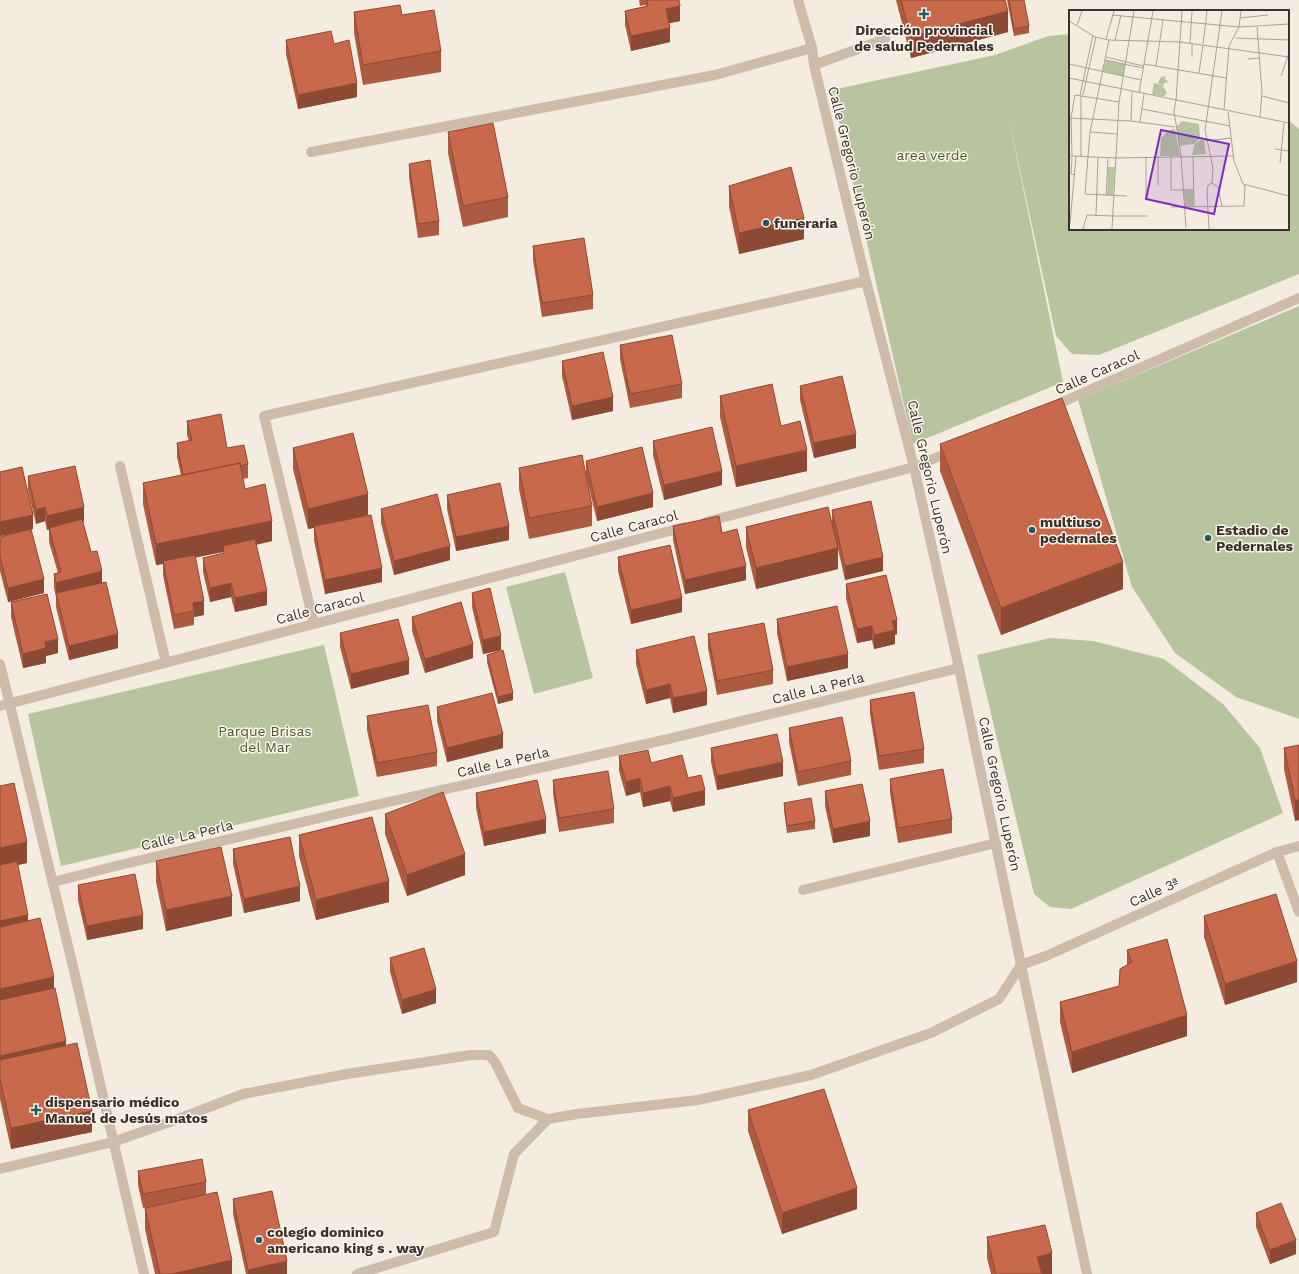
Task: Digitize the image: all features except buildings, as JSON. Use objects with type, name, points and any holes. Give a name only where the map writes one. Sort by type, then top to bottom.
[{"type":"street","name":"Calle Gregorio Luperón","points":[[798,0],[812,48],[814,65],[866,281],[914,468],[959,668],[1087,1274]]},
{"type":"street","points":[[814,65],[885,39]]},
{"type":"street","points":[[311,152],[715,75],[812,48]]},
{"type":"street","points":[[314,624],[264,416],[866,281]]},
{"type":"street","name":"Calle Caracol","points":[[1045,410],[1299,298]]},
{"type":"street","name":"Calle Caracol","points":[[5,705],[914,468],[958,448]]},
{"type":"street","points":[[120,466],[166,663]]},
{"type":"street","points":[[0,664],[5,705],[53,882],[144,1274]]},
{"type":"street","name":"Calle La Perla","points":[[53,882],[354,810],[668,739],[959,668]]},
{"type":"street","points":[[802,890],[996,843]]},
{"type":"street","name":"Calle 3ª","points":[[1021,965],[1046,956],[1277,852],[1299,846]]},
{"type":"street","points":[[1277,852],[1299,912]]},
{"type":"street","points":[[0,1169],[113,1142],[243,1094],[347,1074],[471,1056],[489,1055],[495,1062],[518,1108],[548,1119],[577,1114],[698,1100],[811,1075],[931,1033],[999,999],[1021,965]]},
{"type":"street","points":[[357,1274],[494,1232],[514,1154],[548,1119]]},
{"type":"green space","name":"area verde","points":[[1069,34],[1069,230],[1289,230],[1289,121],[1299,129],[1299,274],[1099,355],[1072,354],[1056,336],[1008,115],[1063,382],[913,444],[832,90],[995,55],[1048,36]]},
{"type":"green space","name":"Estadio de Pedernales","points":[[1299,306],[1299,719],[1236,697],[1175,653],[1132,587],[1078,400]]},
{"type":"green space","points":[[565,572],[593,678],[534,694],[506,587]]},
{"type":"green space","points":[[1050,638],[1093,641],[1164,659],[1223,704],[1260,748],[1283,813],[1071,909],[1050,907],[1034,894],[977,655]]},
{"type":"green space","name":"Parque Brisas del Mar","points":[[324,645],[359,796],[61,866],[28,714]]},
{"type":"place","name":"Dirección provincial de salud Pedernales","points":[[924,14]]},
{"type":"place","name":"funeraria","points":[[766,223]]},
{"type":"place","name":"multiuso pedernales","points":[[1032,530]]},
{"type":"place","name":"Estadio de Pedernales","points":[[1208,538]]},
{"type":"place","name":"dispensario médico Manuel de Jesús matos","points":[[36,1110]]},
{"type":"place","name":"colegio dominico americano king s . way","points":[[259,1240]]}]
